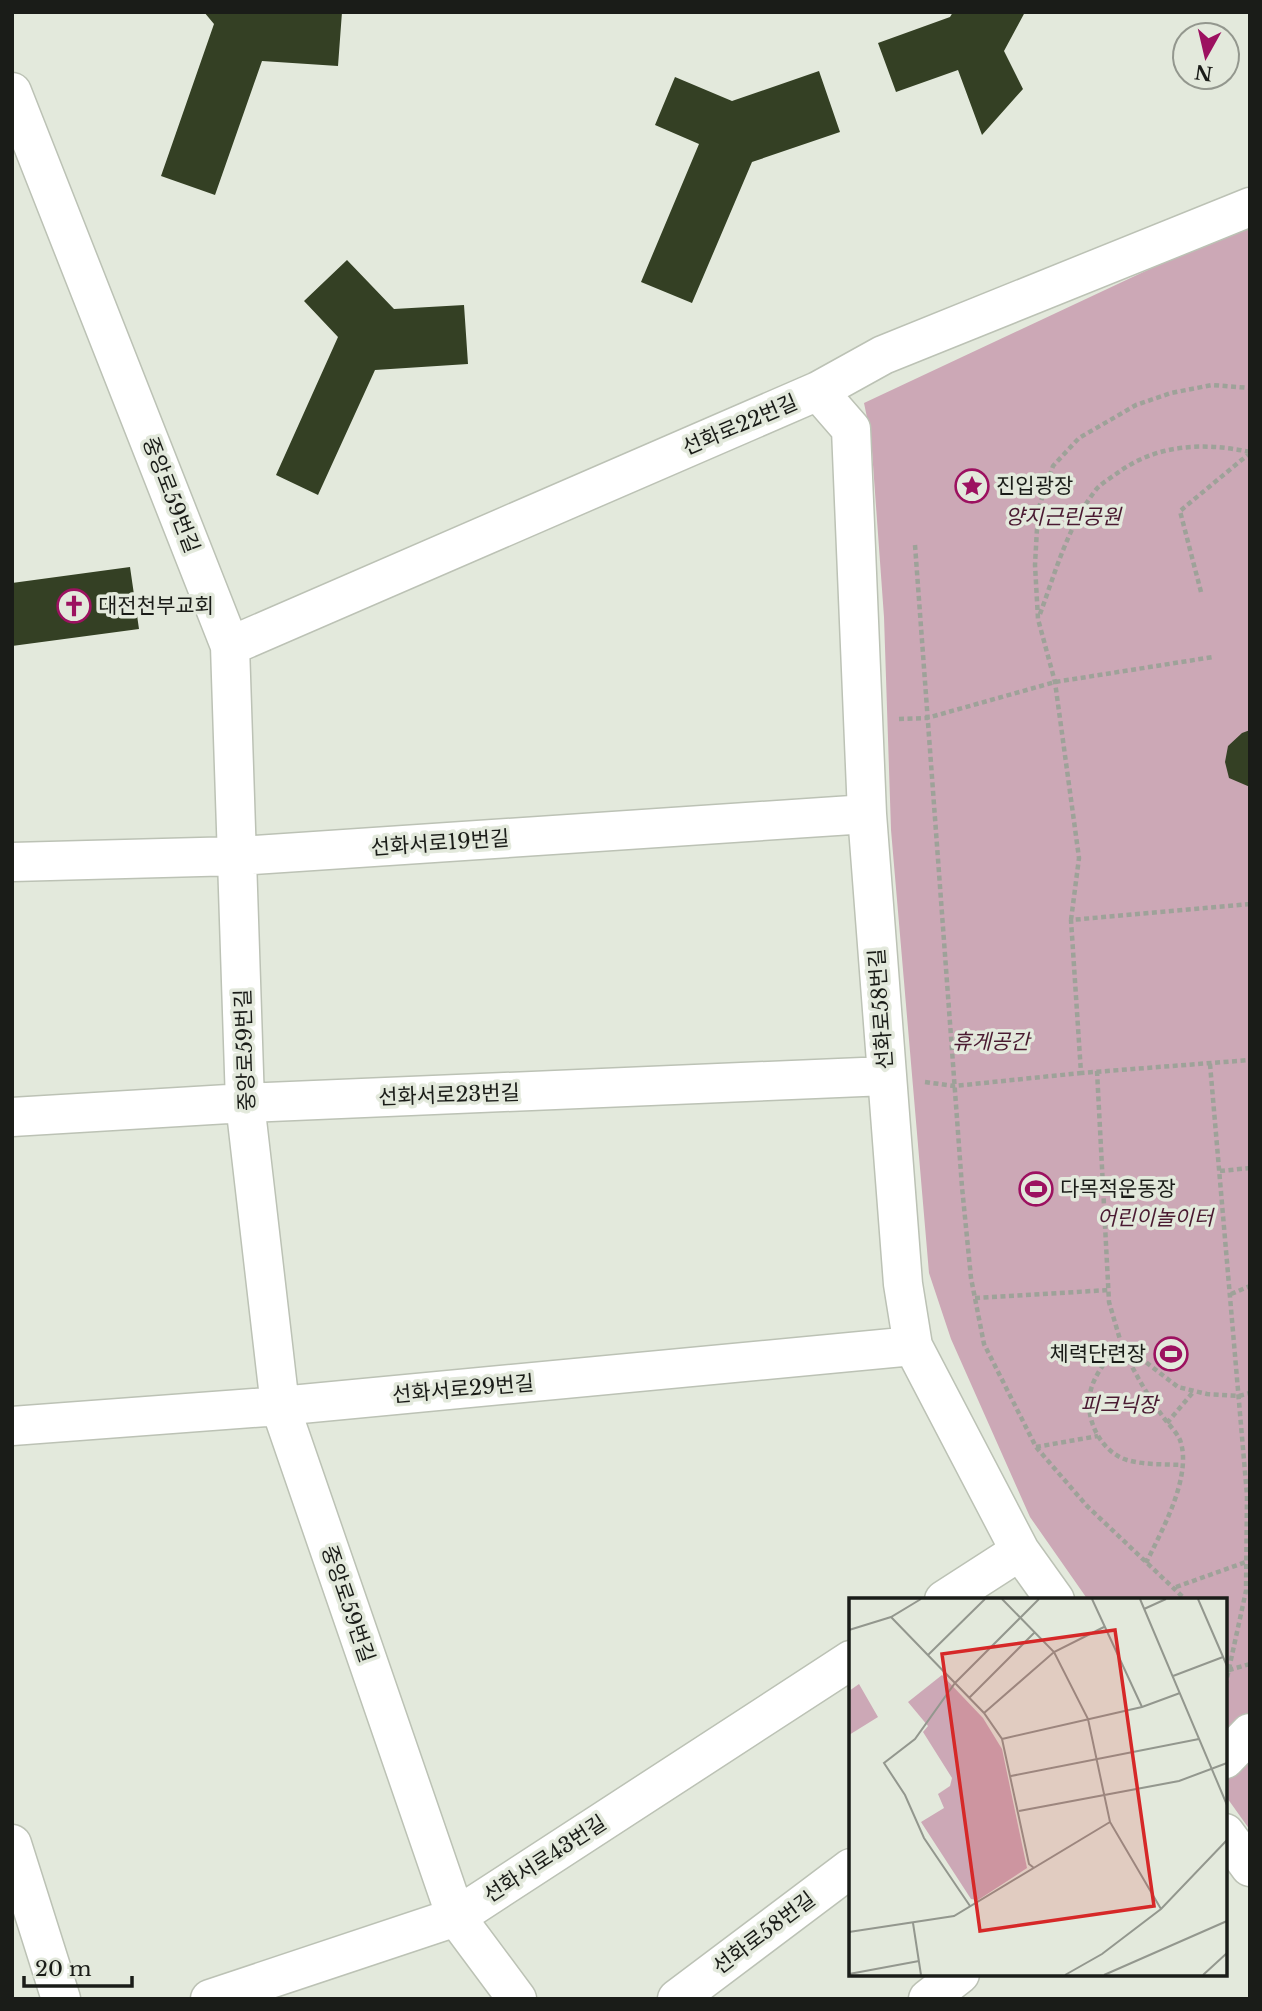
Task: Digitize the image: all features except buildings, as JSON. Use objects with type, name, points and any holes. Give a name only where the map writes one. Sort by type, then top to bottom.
[{"type":"street","name":"중앙로59번길","points":[[12,92],[230,646],[239,856],[245,1104],[280,1406],[456,1917],[517,1999]]},
{"type":"street","name":"선화로22번길","points":[[230,646],[818,391],[883,355],[1250,207]]},
{"type":"street","name":"선화로58번길","points":[[818,391],[850,429],[867,814],[903,1284],[913,1346],[1020,1551],[1054,1598]]},
{"type":"street","name":"선화서로19번길","points":[[12,863],[239,856],[867,814]]},
{"type":"street","name":"선화서로23번길","points":[[12,1117],[886,1076]]},
{"type":"street","name":"선화서로29번길","points":[[12,1426],[280,1406],[913,1346]]},
{"type":"street","points":[[947,1598],[1020,1551]]},
{"type":"street","name":"선화서로43번길","points":[[210,1999],[456,1917],[849,1661]]},
{"type":"street","points":[[1227,1757],[1250,1733]]},
{"type":"street","points":[[1227,1836],[1250,1867]]},
{"type":"street","points":[[12,1844],[61,1999]]},
{"type":"street","name":"선화로58번길","points":[[677,1999],[849,1870]]},
{"type":"street","points":[[928,1999],[957,1976]]},
{"type":"path","points":[[1081,1073],[1070,920],[1079,858],[1055,682],[1038,619],[1035,565],[1038,510],[1053,466],[1079,438],[1136,405],[1171,393],[1212,385],[1250,388]]},
{"type":"path","points":[[1038,619],[1064,549],[1096,489],[1128,465],[1161,451],[1216,445],[1250,452]]},
{"type":"path","points":[[1201,592],[1180,510],[1250,452]]},
{"type":"path","points":[[915,545],[954,1086],[975,1298],[984,1343],[1036,1447],[1087,1506],[1146,1563],[1176,1587],[1184,1598]]},
{"type":"path","points":[[927,718],[1055,682],[1213,657]]},
{"type":"path","points":[[1070,920],[1250,904]]},
{"type":"path","points":[[954,1086],[1097,1070],[1250,1060]]},
{"type":"path","points":[[1210,1064],[1247,1495],[1246,1591],[1227,1678]]},
{"type":"path","points":[[1097,1070],[1109,1290],[1121,1343],[1134,1374],[1180,1441],[1181,1465],[1171,1510],[1146,1563]]},
{"type":"path","points":[[1220,1171],[1250,1168]]},
{"type":"path","points":[[1231,1294],[1250,1286]]},
{"type":"path","points":[[975,1298],[1109,1290]]},
{"type":"path","points":[[1121,1343],[1178,1387],[1239,1396],[1250,1393]]},
{"type":"path","points":[[1121,1343],[1102,1367],[1090,1394],[1093,1425],[1098,1436],[1102,1444],[1124,1459],[1181,1465]]},
{"type":"path","points":[[1167,1423],[1194,1391]]},
{"type":"path","points":[[1036,1447],[1098,1436]]},
{"type":"path","points":[[1176,1587],[1246,1562]]},
{"type":"path","points":[[1229,1670],[1250,1664]]},
{"type":"path","points":[[1227,1666],[1229,1670]]},
{"type":"green space","name":"양지근린공원","points":[[1250,222],[1250,1830],[1227,1798],[1227,1598],[1087,1598],[1030,1517],[951,1339],[929,1273],[891,830],[884,617],[871,437],[864,403]]},
{"type":"place","name":"진입광장","points":[[972,486]]},
{"type":"place","name":"대전천부교회","points":[[74,606]]},
{"type":"place","name":"다목적운동장","points":[[1036,1189]]},
{"type":"place","name":"체력단련장","points":[[1171,1354]]},
{"type":"park label","name":"휴게공간","points":[[991,1042]]},
{"type":"park label","name":"어린이놀이터","points":[[1155,1218]]},
{"type":"park label","name":"피크닉장","points":[[1119,1405]]}]
